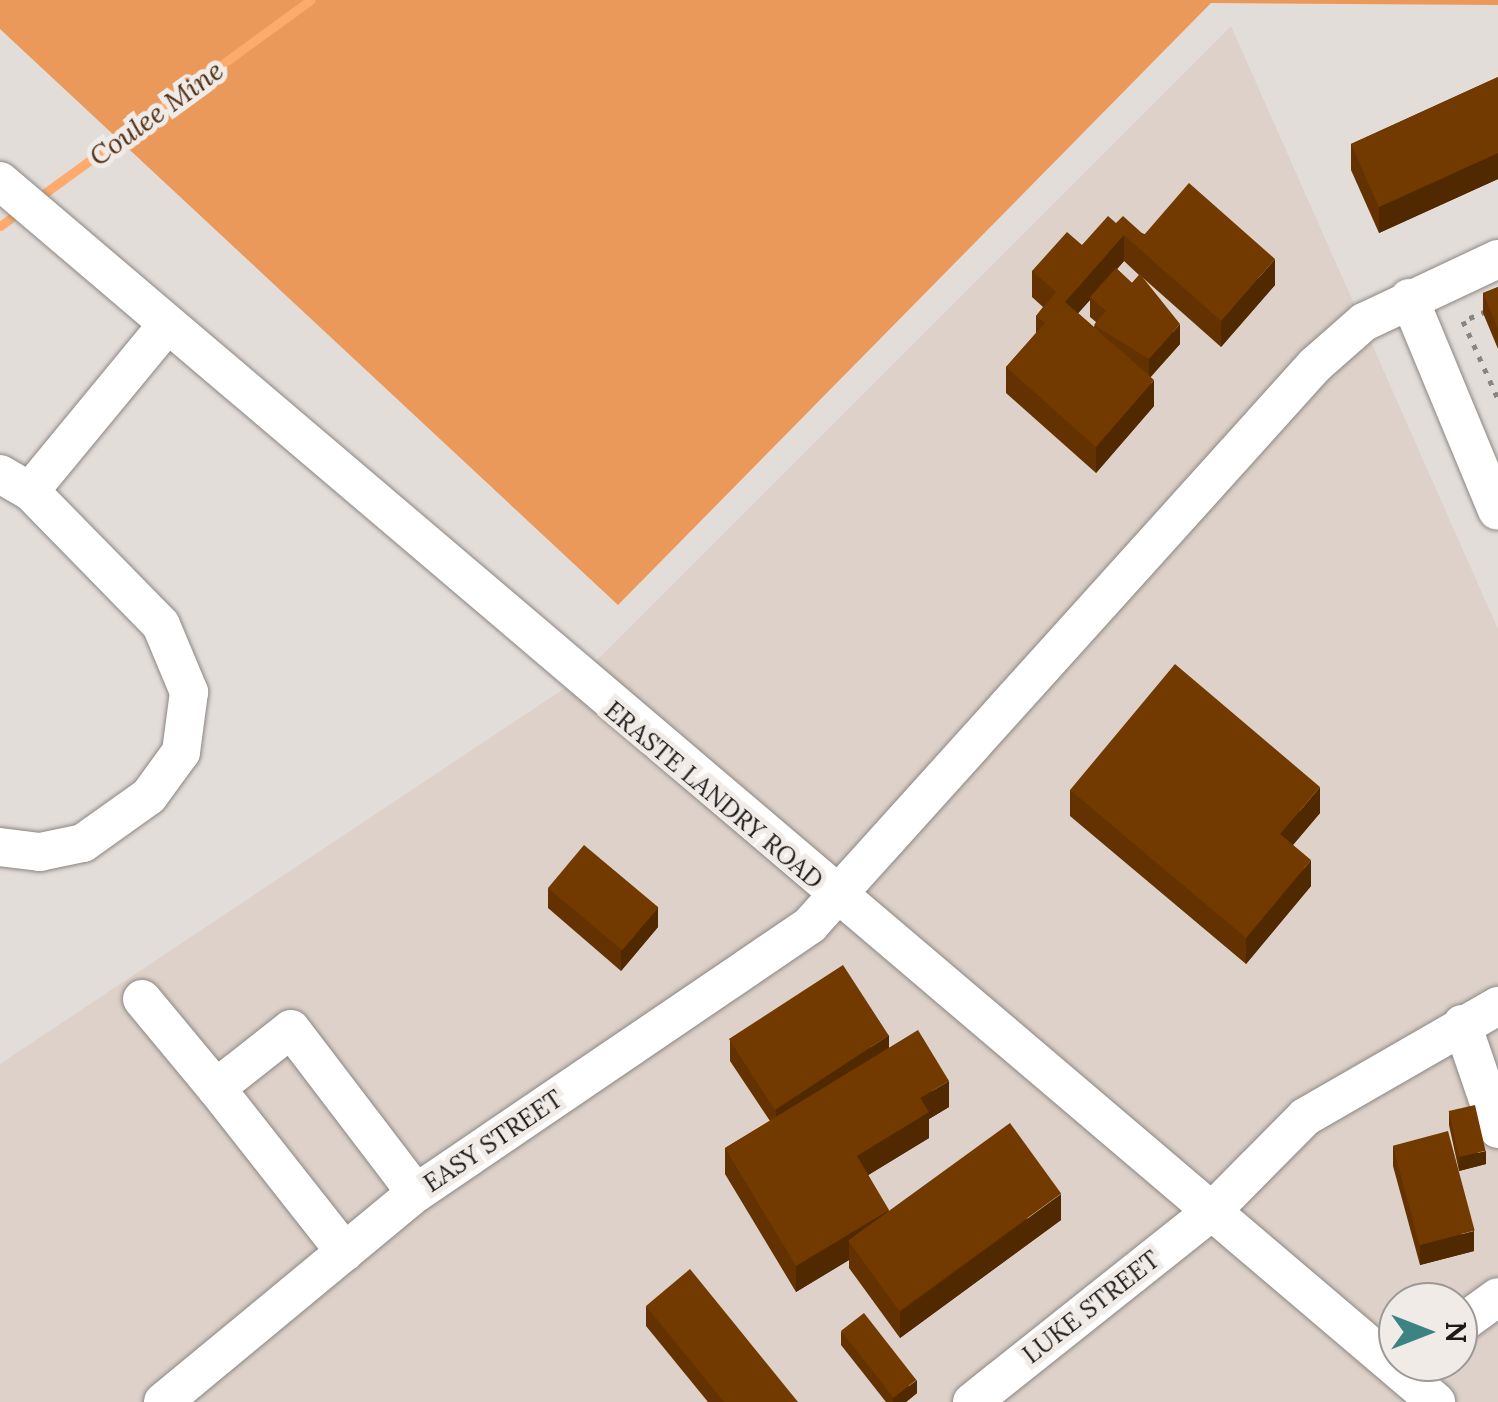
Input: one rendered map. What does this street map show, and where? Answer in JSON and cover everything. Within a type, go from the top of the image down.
[{"type":"street","name":"ERASTE LANDRY ROAD","points":[[0,180],[836,898],[1210,1213],[1378,1347]]},
{"type":"street","name":"EASY STREET","points":[[163,1402],[416,1193],[836,898],[1314,365],[1409,298],[1498,259]]},
{"type":"street","points":[[1409,298],[1497,510]]},
{"type":"street","points":[[0,847],[62,850],[96,836],[161,785],[189,712],[182,662],[161,625],[15,482],[166,326]]},
{"type":"street","points":[[142,999],[344,1252]]},
{"type":"street","name":"LUKE STREET","points":[[972,1402],[1210,1213],[1305,1118],[1498,1006]]},
{"type":"street","points":[[1462,1024],[1498,1129]]},
{"type":"street","points":[[216,1088],[291,1030],[416,1193]]},
{"type":"street","name":"ERASTE LANDRY ROAD","points":[[1417,1382],[1436,1402]]},
{"type":"path","points":[[1498,306],[1463,322],[1498,399]]},
{"type":"shaded area","points":[[0,0],[1498,0],[1498,5],[1211,3],[618,605],[0,29]]},
{"type":"shaded area","points":[[1231,26],[1498,629],[1498,1402],[0,1402],[0,1064],[577,680]]},
{"type":"building","points":[[1498,77],[1498,153],[1379,207],[1351,144]]},
{"type":"building","points":[[1189,183],[1275,259],[1221,321],[1124,235],[1065,302],[1154,380],[1096,447],[1006,367],[1045,323],[1036,316],[1056,292],[1032,271],[1067,232],[1082,245],[1108,216],[1116,223],[1123,216],[1144,235]]},
{"type":"building","points":[[1116,268],[1132,283],[1140,274],[1180,324],[1149,359],[1094,325],[1106,311],[1090,297]]},
{"type":"building","points":[[1498,287],[1498,329],[1483,293]]},
{"type":"building","points":[[1175,664],[1320,787],[1280,834],[1311,860],[1246,938],[1070,790]]},
{"type":"building","points":[[584,845],[658,907],[622,950],[548,888]]},
{"type":"building","points":[[843,965],[889,1035],[775,1110],[729,1039]]},
{"type":"building","points":[[918,1030],[949,1081],[920,1098],[929,1112],[857,1156],[889,1210],[796,1266],[725,1148]]},
{"type":"building","points":[[1475,1105],[1486,1151],[1459,1157],[1449,1111]]},
{"type":"building","points":[[1010,1123],[1061,1193],[899,1311],[848,1241]]},
{"type":"building","points":[[1448,1131],[1475,1230],[1420,1245],[1393,1146]]},
{"type":"building","points":[[690,1269],[798,1402],[724,1402],[646,1306]]},
{"type":"building","points":[[864,1313],[916,1380],[893,1398],[841,1331]]},
{"type":"waterway","name":"Coulee Mine","points":[[38,198],[311,0]]},
{"type":"waterway","name":"Coulee Mine","points":[[0,226],[22,210]]}]
